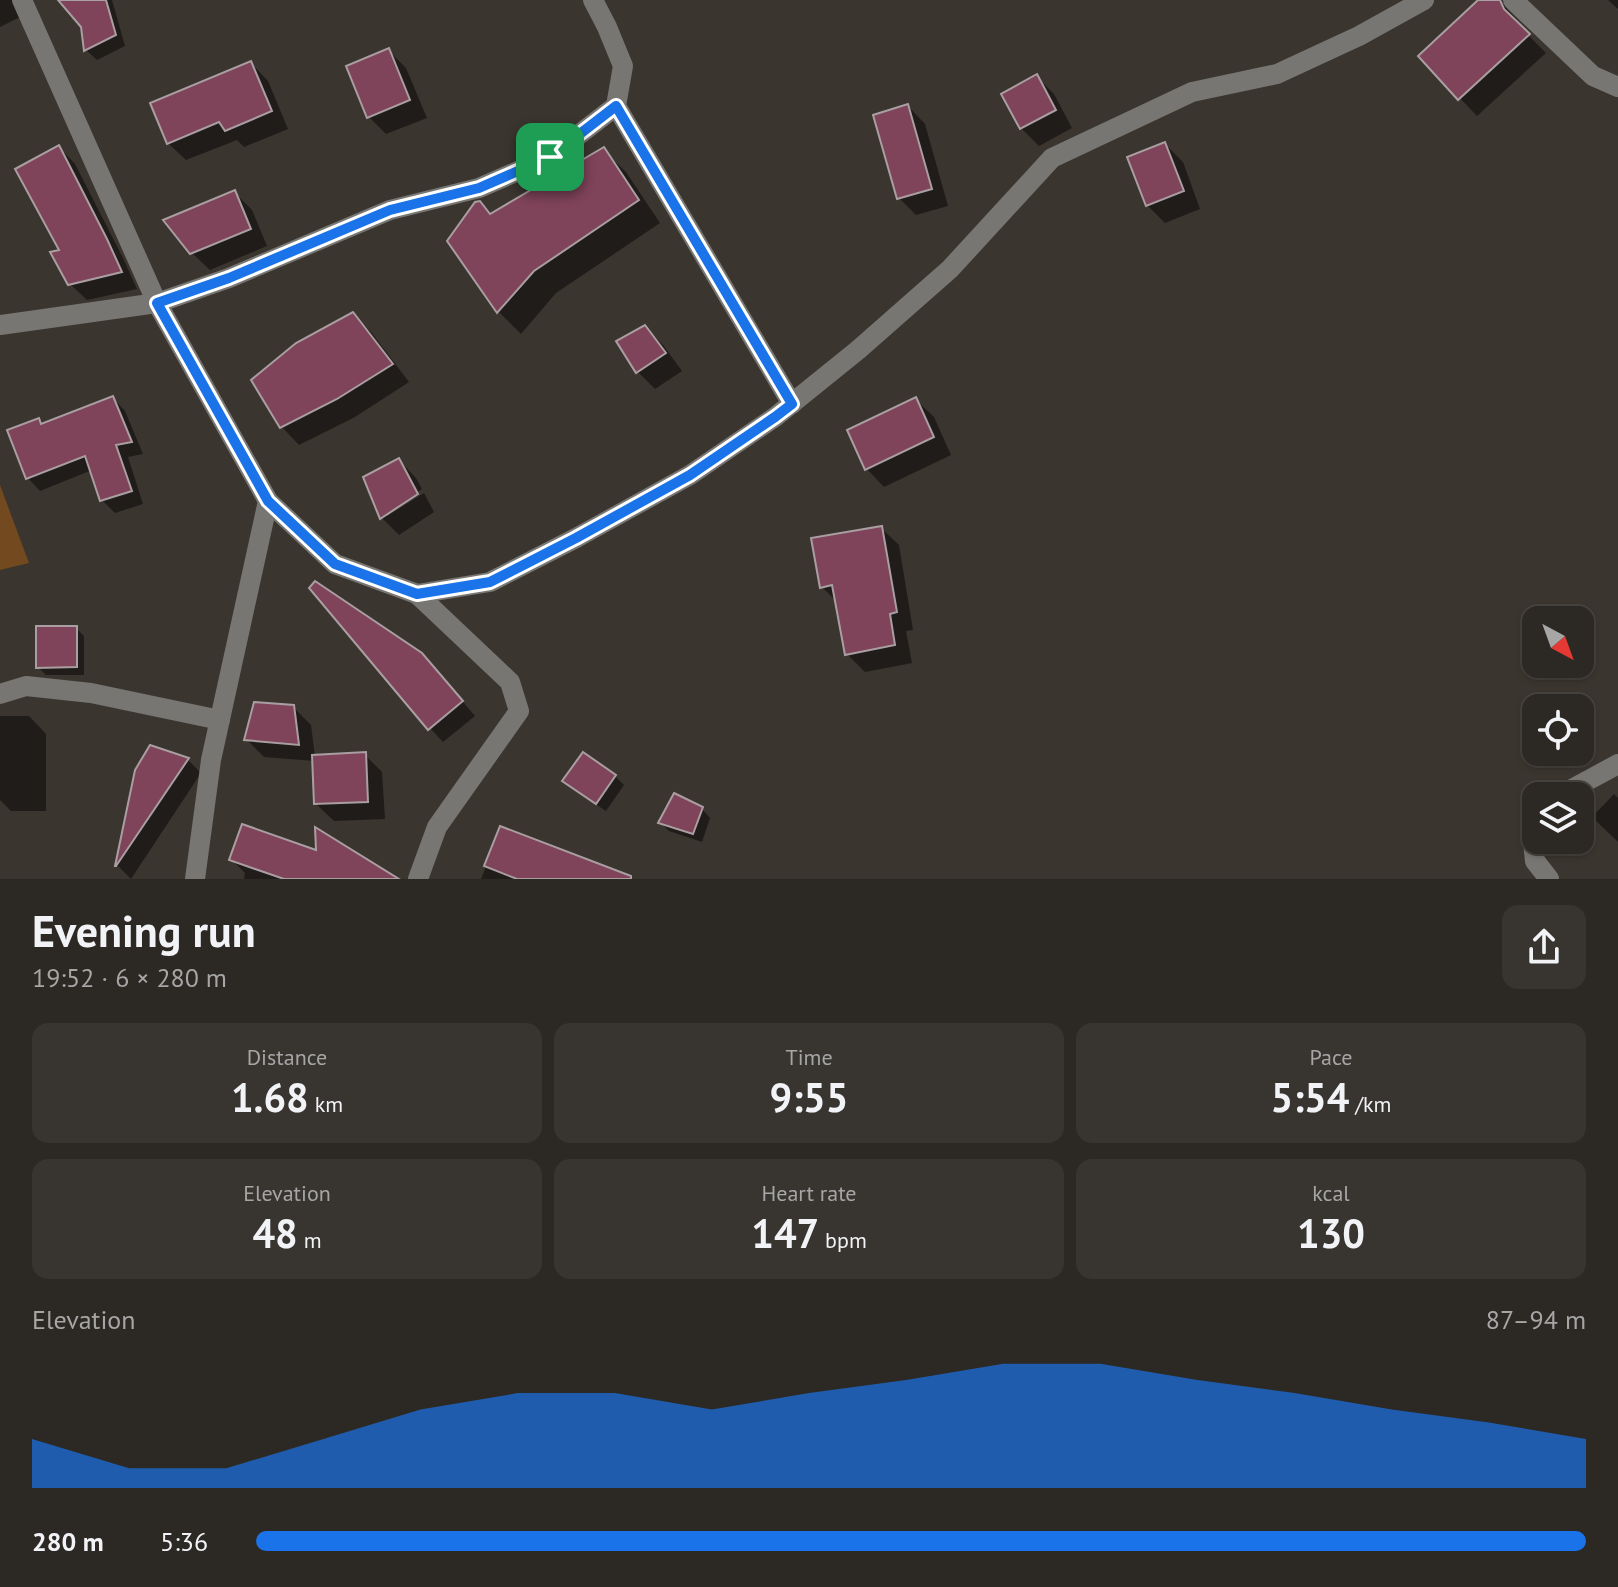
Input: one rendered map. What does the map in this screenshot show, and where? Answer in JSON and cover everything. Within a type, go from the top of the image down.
[{"type":"street","points":[[22,0],[157,303],[268,501],[335,564],[417,594],[510,682],[519,711],[437,827],[418,879]]},
{"type":"street","points":[[593,0],[623,66],[616,106],[792,404]]},
{"type":"street","points":[[417,594],[490,582],[690,475],[775,417],[858,350],[950,269],[1052,158],[1192,92],[1277,74],[1359,36],[1424,0]]},
{"type":"street","points":[[1513,0],[1593,76],[1618,87]]},
{"type":"street","points":[[0,325],[157,303],[229,278],[390,210],[479,188],[550,157],[616,106]]},
{"type":"street","points":[[195,879],[211,760],[268,501]]},
{"type":"street","points":[[0,694],[26,686],[91,693],[220,720]]},
{"type":"street","points":[[1585,782],[1618,764]]},
{"type":"street","points":[[1534,854],[1535,861],[1549,879]]},
{"type":"shaded area","points":[[0,485],[29,563],[0,570]]},
{"type":"building","points":[[58,0],[106,0],[116,35],[84,51],[81,27]]},
{"type":"building","points":[[1478,0],[1500,0],[1504,9],[1530,34],[1458,100],[1418,56]]},
{"type":"building","points":[[389,48],[410,100],[367,118],[346,66]]},
{"type":"building","points":[[251,61],[272,111],[225,131],[219,122],[167,144],[150,103]]},
{"type":"building","points":[[1037,74],[1056,110],[1020,129],[1001,94]]},
{"type":"building","points":[[908,104],[932,189],[897,199],[873,115]]},
{"type":"building","points":[[1165,142],[1184,191],[1146,206],[1127,157]]},
{"type":"building","points":[[59,145],[122,272],[68,285],[50,252],[59,250],[15,169]]},
{"type":"building","points":[[604,147],[639,200],[534,271],[497,313],[447,241],[475,202],[480,201],[490,214]]},
{"type":"building","points":[[235,190],[251,229],[190,254],[163,220]]},
{"type":"building","points":[[353,312],[393,364],[337,399],[280,428],[251,380],[296,343]]},
{"type":"building","points":[[645,325],[666,353],[636,373],[616,341]]},
{"type":"building","points":[[113,396],[132,442],[116,445],[132,491],[100,501],[85,456],[26,479],[7,430],[39,418],[41,424]]},
{"type":"building","points":[[916,397],[934,437],[865,470],[847,430]]},
{"type":"building","points":[[399,458],[418,494],[380,519],[363,477]]},
{"type":"building","points":[[882,526],[897,612],[890,614],[895,645],[845,655],[832,585],[820,588],[811,538]]},
{"type":"building","points":[[315,581],[422,653],[463,701],[428,730],[309,588]]},
{"type":"building","points":[[36,626],[77,626],[77,667],[36,668]]},
{"type":"building","points":[[254,702],[294,705],[299,745],[244,740]]},
{"type":"building","points":[[150,745],[189,758],[115,866],[135,770]]},
{"type":"building","points":[[366,752],[368,802],[314,804],[312,755]]},
{"type":"building","points":[[583,752],[616,775],[596,804],[562,781]]},
{"type":"building","points":[[674,793],[703,807],[693,834],[658,823]]},
{"type":"building","points":[[242,824],[316,850],[315,827],[399,879],[284,879],[229,860]]},
{"type":"building","points":[[500,826],[631,876],[631,879],[517,879],[484,866]]},
{"type":"route","points":[[616,106],[792,404],[690,475],[490,582],[417,594],[335,564],[268,501],[157,303],[229,278],[390,210],[479,188],[550,157],[616,106]]}]
